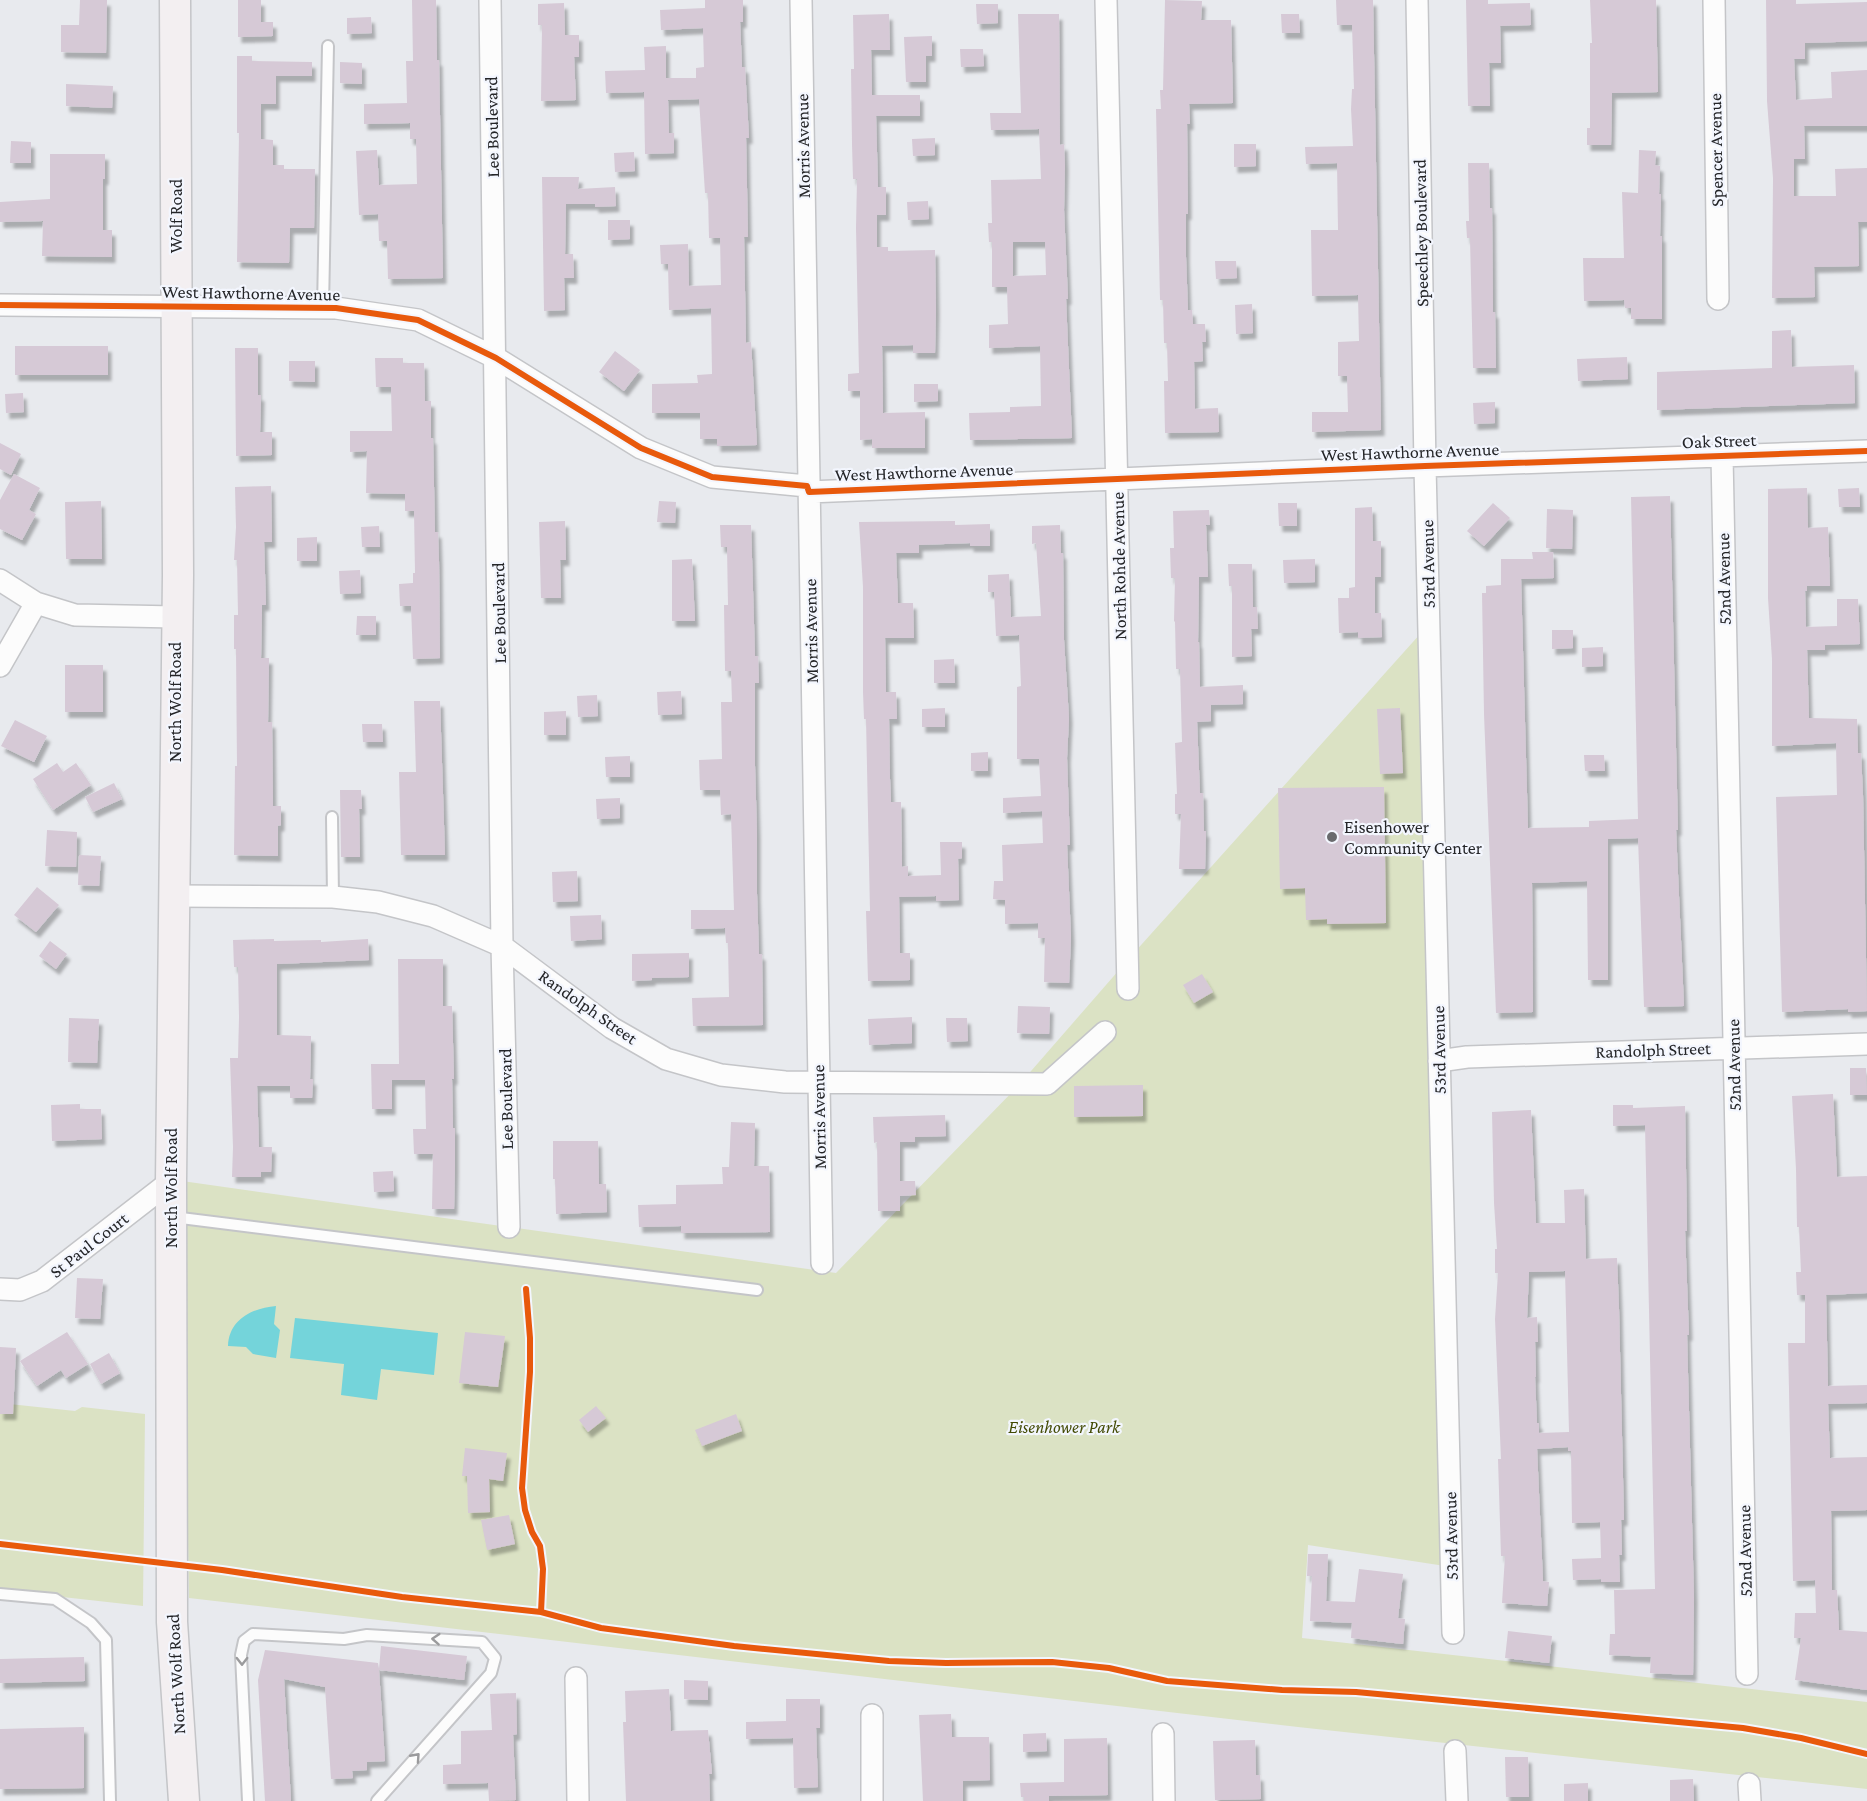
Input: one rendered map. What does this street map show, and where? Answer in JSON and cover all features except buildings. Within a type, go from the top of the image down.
[{"type":"main road","name":"Wolf Road","points":[[175,0],[178,575]]},
{"type":"main road","name":"North Wolf Road","points":[[178,575],[171,1182],[172,1622],[184,1801]]},
{"type":"street","name":"Lee Boulevard","points":[[490,0],[502,946],[509,1227]]},
{"type":"street","name":"Morris Avenue","points":[[801,0],[822,1263]]},
{"type":"street","name":"North Rohde Avenue","points":[[1106,0],[1128,989]]},
{"type":"street","name":"Speechley Boulevard","points":[[1417,0],[1425,466]]},
{"type":"street","name":"Spencer Avenue","points":[[1714,0],[1718,299]]},
{"type":"street","name":"West Hawthorne Avenue","points":[[0,305],[323,308],[418,320],[496,358],[640,448],[712,477],[807,486],[809,492],[1572,462]]},
{"type":"street","name":"Oak Street","points":[[1572,462],[1867,451]]},
{"type":"street","name":"52nd Avenue","points":[[1722,456],[1747,1674]]},
{"type":"street","name":"53rd Avenue","points":[[1425,466],[1453,1633]]},
{"type":"street","points":[[0,580],[36,603],[75,615],[176,617]]},
{"type":"street","points":[[0,666],[36,603]]},
{"type":"street","name":"Randolph Street","points":[[174,896],[333,897],[378,902],[433,916],[502,946],[612,1028],[666,1059],[721,1076],[785,1082],[1047,1084],[1105,1032]]},
{"type":"street","name":"Randolph Street","points":[[1439,1061],[1467,1057],[1867,1044]]},
{"type":"street","name":"St Paul Court","points":[[0,1289],[20,1290],[42,1281],[171,1182]]},
{"type":"street","points":[[576,1678],[578,1801]]},
{"type":"street","points":[[872,1715],[872,1801]]},
{"type":"street","points":[[1163,1734],[1164,1801]]},
{"type":"street","points":[[1455,1751],[1457,1801]]},
{"type":"lane","points":[[323,308],[327,46]]},
{"type":"lane","points":[[1867,451],[1867,465]]},
{"type":"lane","points":[[332,817],[333,897]]},
{"type":"lane","points":[[171,1217],[756,1290]]},
{"type":"lane","points":[[0,1594],[55,1599],[91,1623],[106,1640],[110,1801]]},
{"type":"lane","points":[[248,1801],[241,1655],[244,1641],[253,1634],[344,1639],[367,1635],[482,1642],[495,1658],[491,1673],[377,1801]]},
{"type":"green space","name":"Eisenhower Park","points":[[1421,633],[1445,1566],[1308,1545],[1302,1638],[1867,1702],[1867,1789],[1298,1727],[189,1598],[182,1181],[836,1273],[1018,1086],[1133,954]]},
{"type":"green space","points":[[0,1403],[75,1411],[82,1407],[145,1414],[143,1606],[0,1590]]},
{"type":"water","points":[[276,1306],[274,1324],[280,1330],[276,1358],[253,1354],[246,1347],[228,1346],[233,1329],[244,1317],[259,1309]]},
{"type":"water","points":[[295,1318],[438,1333],[434,1375],[381,1369],[377,1400],[341,1395],[344,1364],[290,1358]]},
{"type":"cycle path","points":[[0,305],[336,308],[418,320],[496,358],[641,448],[712,477],[807,486],[809,492],[1425,466],[1867,451]]},
{"type":"cycle path","points":[[526,1289],[530,1372],[522,1488],[525,1510],[532,1532],[540,1546],[543,1569],[541,1612]]},
{"type":"cycle path","points":[[0,1544],[222,1570],[402,1597],[541,1612],[601,1628],[734,1646],[889,1661],[1052,1662],[1109,1668],[1167,1681],[1282,1690],[1356,1692],[1743,1728],[1801,1738],[1867,1754]]},
{"type":"place","name":"Eisenhower Community Center","points":[[1332,837]]}]
